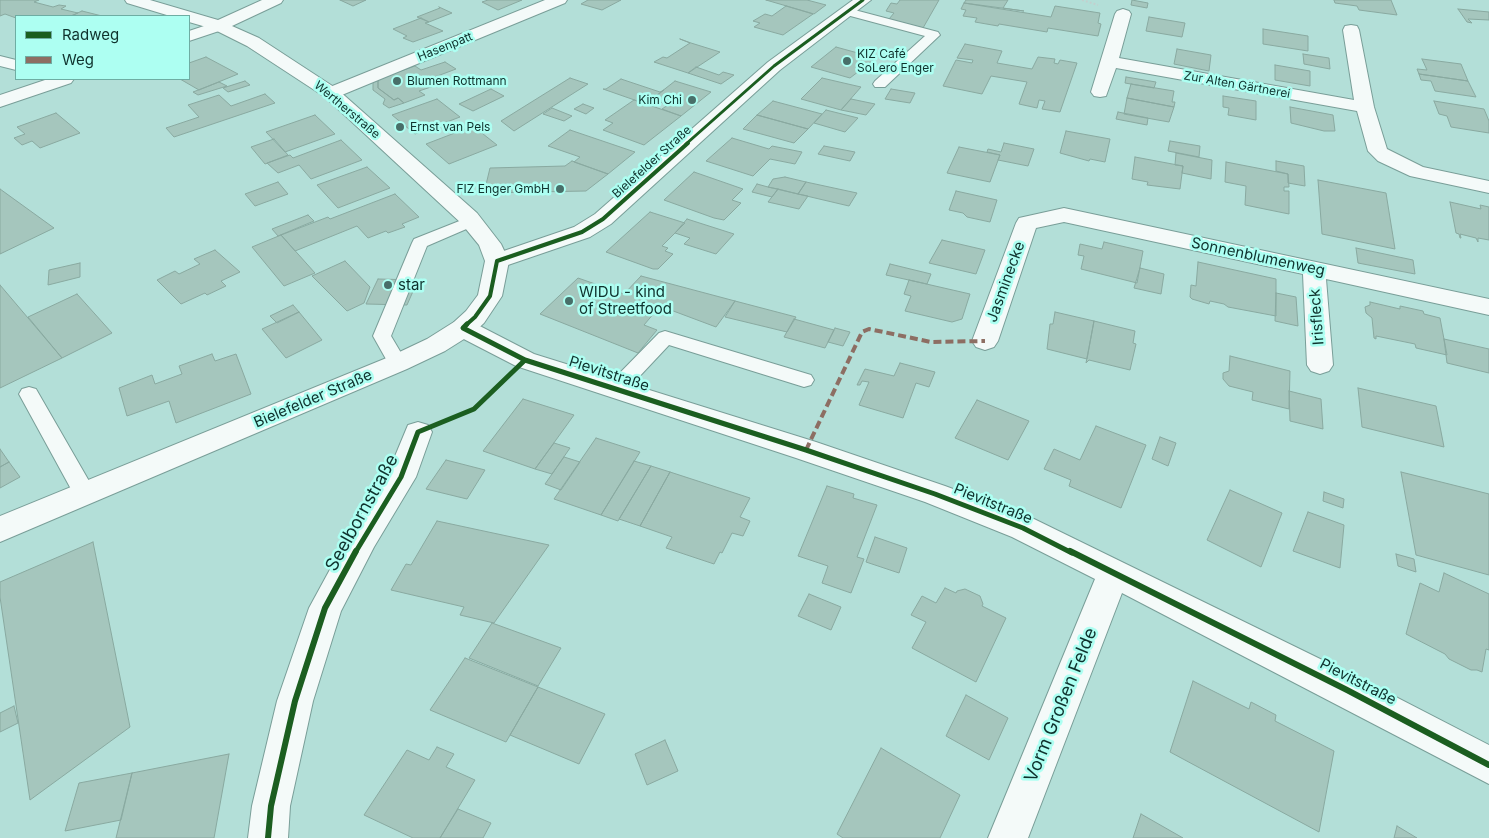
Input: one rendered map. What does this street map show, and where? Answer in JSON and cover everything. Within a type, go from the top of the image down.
[{"type":"street","name":"Wertherstraße","points":[[133,0],[182,15]]},
{"type":"street","points":[[190,36],[218,26],[275,0]]},
{"type":"street","name":"Hasenpatt","points":[[331,93],[559,0]]},
{"type":"street","name":"Bielefelder Straße","points":[[0,529],[398,363],[436,345],[463,328],[475,317],[490,296],[497,261],[582,232],[603,219],[774,66],[863,0]]},
{"type":"street","points":[[1100,92],[1123,14]]},
{"type":"street","name":"Wertherstraße","points":[[190,17],[218,26],[253,42],[331,93],[472,222],[490,244],[497,261]]},
{"type":"street","points":[[1351,30],[1365,107],[1378,151],[1385,157],[1417,172],[1489,187]]},
{"type":"street","points":[[0,61],[15,65]]},
{"type":"street","name":"Zur Alten Gärtnerei","points":[[1110,62],[1365,107]]},
{"type":"street","points":[[0,101],[62,80]]},
{"type":"street","name":"Sonnenblumenweg","points":[[1027,223],[1064,215],[1489,307]]},
{"type":"street","name":"Jasminecke","points":[[985,341],[1027,223]]},
{"type":"street","name":"Irisfleck","points":[[1314,268],[1320,365]]},
{"type":"street","name":"Pievitstraße","points":[[463,328],[525,360],[806,450],[935,494],[1023,528],[1347,690],[1489,765]]},
{"type":"street","name":"Seelbornstraße","points":[[268,838],[271,806],[295,701],[325,608],[363,538],[401,477],[418,432]]},
{"type":"street","name":"Vorm Großen Felde","points":[[1008,838],[1114,572]]},
{"type":"lane","points":[[848,12],[934,35],[880,84]]},
{"type":"lane","points":[[398,363],[382,336],[420,243],[472,222]]},
{"type":"lane","points":[[615,390],[666,337],[804,380]]},
{"type":"lane","points":[[29,394],[85,494]]},
{"type":"path","points":[[418,432],[474,409],[525,360]]},
{"type":"building","points":[[0,0],[39,0],[34,2],[53,7],[59,5],[66,6],[61,9],[78,13],[73,15],[15,15],[15,18],[5,14],[0,16]]},
{"type":"building","points":[[340,0],[366,0],[353,6]]},
{"type":"building","points":[[488,0],[522,0],[498,10],[482,2]]},
{"type":"building","points":[[588,0],[621,0],[602,10],[581,4]]},
{"type":"building","points":[[766,0],[807,0],[826,5],[814,14]]},
{"type":"building","points":[[900,0],[939,0],[923,28],[889,19],[894,13],[886,11],[891,3],[897,4]]},
{"type":"building","points":[[966,0],[1008,0],[1003,8],[1024,11],[964,3]]},
{"type":"building","points":[[1132,0],[1148,3],[1147,8],[1131,5]]},
{"type":"building","points":[[1334,0],[1391,0],[1397,15],[1359,10],[1357,6],[1335,3]]},
{"type":"building","points":[[964,3],[1051,17],[1055,6],[1100,13],[1098,23],[1101,24],[1098,36],[1048,28],[1047,32],[999,24],[998,26],[975,22],[977,18],[963,16],[966,10],[961,9]]},
{"type":"building","points":[[786,6],[813,14],[783,35],[754,27],[760,23],[753,21],[765,14],[772,16]]},
{"type":"building","points":[[440,8],[452,13],[429,22],[417,17]]},
{"type":"building","points":[[1458,9],[1489,12],[1489,20],[1468,19],[1472,23],[1467,22]]},
{"type":"building","points":[[82,11],[98,15],[73,15]]},
{"type":"building","points":[[1149,17],[1185,23],[1182,37],[1146,31]]},
{"type":"building","points":[[421,18],[429,22],[425,23],[443,31],[413,42],[403,38],[407,36],[393,29]]},
{"type":"building","points":[[1263,29],[1308,36],[1308,51],[1263,44]]},
{"type":"building","points":[[680,39],[720,52],[688,73],[654,62],[663,57],[667,58],[690,43]]},
{"type":"building","points":[[965,44],[1002,51],[997,63],[1032,69],[1038,57],[1055,59],[1054,63],[1058,64],[1060,60],[1077,63],[1060,112],[1042,109],[1045,101],[1039,100],[1037,108],[1019,104],[1027,82],[991,76],[982,94],[943,86],[956,60],[972,63],[973,60],[957,58]]},
{"type":"building","points":[[836,47],[876,58],[850,78],[811,67]]},
{"type":"building","points":[[1177,49],[1211,55],[1209,71],[1174,64]]},
{"type":"building","points":[[1303,54],[1329,58],[1330,69],[1304,64]]},
{"type":"building","points":[[206,57],[238,74],[199,90],[182,80],[190,80],[190,63]]},
{"type":"building","points":[[1422,59],[1461,64],[1468,81],[1419,74],[1417,69],[1427,70]]},
{"type":"building","points":[[445,62],[456,69],[432,78],[440,84],[419,91],[425,95],[404,103],[398,98],[394,100],[378,88],[378,79],[415,66],[421,70]]},
{"type":"building","points":[[1275,65],[1310,71],[1310,86],[1275,80]]},
{"type":"building","points":[[696,67],[719,75],[723,72],[734,75],[721,84],[688,73]]},
{"type":"building","points":[[1419,74],[1468,81],[1476,97],[1435,91],[1431,81],[1421,80]]},
{"type":"building","points":[[1126,77],[1156,82],[1154,88],[1125,83]]},
{"type":"building","points":[[570,78],[588,84],[514,131],[501,121]]},
{"type":"building","points":[[822,78],[861,87],[841,110],[801,99]]},
{"type":"building","points":[[378,79],[378,88],[394,100],[398,98],[404,103],[389,108],[383,104],[385,99],[373,90],[373,81]]},
{"type":"building","points":[[621,79],[660,92],[664,90],[646,104],[603,89]]},
{"type":"building","points":[[245,81],[250,85],[228,92],[223,88]]},
{"type":"building","points":[[675,81],[711,92],[681,116],[662,109],[668,105],[652,99]]},
{"type":"building","points":[[219,82],[227,86],[198,95],[193,92]]},
{"type":"building","points":[[1131,84],[1174,91],[1172,102],[1175,102],[1174,107],[1127,98]]},
{"type":"building","points":[[491,89],[504,96],[473,111],[459,104]]},
{"type":"building","points":[[891,89],[915,93],[910,103],[885,99]]},
{"type":"building","points":[[265,94],[275,103],[174,137],[166,128],[199,117],[188,105],[219,95],[231,106]]},
{"type":"building","points":[[1223,96],[1256,101],[1256,120],[1228,115],[1229,108],[1223,107]]},
{"type":"building","points":[[1127,98],[1174,107],[1169,122],[1124,114]]},
{"type":"building","points":[[437,99],[460,117],[415,134],[392,115]]},
{"type":"building","points":[[851,99],[875,104],[866,115],[841,110]]},
{"type":"building","points":[[634,100],[681,116],[644,145],[603,130],[613,123],[605,120]]},
{"type":"building","points":[[773,101],[822,114],[808,129],[757,115]]},
{"type":"building","points":[[1434,101],[1484,109],[1489,121],[1489,133],[1451,127],[1447,116],[1439,114]]},
{"type":"building","points":[[583,104],[594,108],[586,114],[574,109]]},
{"type":"building","points":[[1290,107],[1333,115],[1335,131],[1324,131],[1291,123]]},
{"type":"building","points":[[552,108],[572,116],[564,121],[543,114]]},
{"type":"building","points":[[826,110],[858,118],[845,132],[814,123]]},
{"type":"building","points":[[1118,112],[1148,118],[1147,125],[1116,119]]},
{"type":"building","points":[[56,113],[80,133],[40,148],[32,141],[22,145],[14,138],[25,134],[17,127]]},
{"type":"building","points":[[315,115],[335,134],[285,152],[266,132]]},
{"type":"building","points":[[757,115],[808,129],[794,143],[743,129]]},
{"type":"building","points":[[473,126],[497,145],[449,164],[426,144]]},
{"type":"building","points":[[570,130],[635,152],[608,174],[574,162],[580,157],[548,146]]},
{"type":"building","points":[[1066,131],[1110,139],[1105,162],[1090,159],[1089,161],[1060,153]]},
{"type":"building","points":[[732,138],[769,149],[772,146],[802,152],[795,164],[770,159],[753,176],[706,161]]},
{"type":"building","points":[[274,139],[288,155],[265,164],[251,147]]},
{"type":"building","points":[[341,140],[362,160],[311,179],[299,165],[278,173],[267,163],[290,155],[293,158]]},
{"type":"building","points":[[1170,141],[1200,146],[1199,157],[1168,151]]},
{"type":"building","points":[[1004,143],[1034,149],[1028,166],[998,160],[1000,155],[987,152],[988,149],[1001,152]]},
{"type":"building","points":[[824,146],[855,152],[850,161],[818,154]]},
{"type":"building","points":[[959,147],[1000,155],[990,182],[947,173]]},
{"type":"building","points":[[1176,153],[1212,160],[1211,179],[1182,173],[1183,166],[1175,165]]},
{"type":"building","points":[[1135,157],[1183,166],[1180,189],[1147,185],[1148,182],[1132,179]]},
{"type":"building","points":[[572,161],[608,174],[586,191],[484,193],[490,168],[565,166]]},
{"type":"building","points":[[1276,161],[1304,166],[1305,186],[1288,183],[1288,174],[1276,171]]},
{"type":"building","points":[[1226,162],[1288,174],[1289,187],[1284,187],[1284,191],[1289,191],[1289,214],[1245,205],[1246,186],[1225,182]]},
{"type":"building","points":[[367,167],[390,188],[338,208],[317,185]]},
{"type":"building","points":[[694,172],[743,189],[732,200],[741,203],[724,220],[664,200]]},
{"type":"building","points":[[785,177],[806,182],[798,194],[768,187],[773,179]]},
{"type":"building","points":[[1318,180],[1386,193],[1395,249],[1322,234]]},
{"type":"building","points":[[278,182],[288,194],[255,206],[245,194]]},
{"type":"building","points":[[806,182],[857,193],[849,206],[798,194]]},
{"type":"building","points":[[757,184],[778,189],[772,197],[752,192]]},
{"type":"building","points":[[0,189],[54,228],[0,254]]},
{"type":"building","points":[[778,189],[808,196],[799,209],[768,202]]},
{"type":"building","points":[[956,191],[997,200],[990,222],[967,217],[963,213],[949,210]]},
{"type":"building","points":[[395,194],[419,217],[402,224],[405,227],[388,233],[386,231],[368,238],[357,226],[295,251],[281,235],[328,217],[330,219]]},
{"type":"building","points":[[1450,202],[1481,209],[1480,205],[1489,207],[1489,240],[1478,238],[1478,242],[1476,238],[1460,234],[1460,238],[1459,234],[1456,233]]},
{"type":"building","points":[[650,212],[685,223],[662,246],[668,248],[665,251],[673,254],[658,269],[653,269],[606,252]]},
{"type":"building","points":[[308,215],[314,221],[278,236],[272,229]]},
{"type":"building","points":[[687,219],[734,234],[716,254],[684,244],[690,238],[675,233]]},
{"type":"building","points":[[281,235],[315,273],[284,286],[252,247]]},
{"type":"building","points":[[942,240],[985,250],[976,274],[929,263]]},
{"type":"building","points":[[1104,242],[1143,251],[1137,283],[1081,269],[1084,256],[1078,255],[1080,244],[1102,249]]},
{"type":"building","points":[[1356,248],[1413,260],[1415,274],[1358,263]]},
{"type":"building","points":[[215,250],[240,272],[221,281],[226,286],[181,304],[157,280],[175,271],[179,274],[200,264],[194,259]]},
{"type":"building","points":[[345,261],[370,287],[364,303],[347,311],[312,276]]},
{"type":"building","points":[[1198,262],[1276,279],[1276,316],[1228,307],[1224,304],[1210,301],[1209,304],[1192,299],[1190,297],[1191,285],[1196,286]]},
{"type":"building","points":[[80,263],[80,277],[48,285],[49,270]]},
{"type":"building","points":[[890,264],[931,274],[927,284],[886,275]]},
{"type":"building","points":[[1140,268],[1164,274],[1161,294],[1134,288]]},
{"type":"building","points":[[641,276],[735,301],[716,327],[660,306],[644,325],[657,330],[638,353],[540,314],[578,278],[624,294]]},
{"type":"building","points":[[378,279],[418,280],[407,305],[366,304]]},
{"type":"building","points":[[909,280],[970,294],[962,319],[952,322],[905,311],[911,296],[904,294]]},
{"type":"building","points":[[0,285],[62,358],[0,388]]},
{"type":"building","points":[[1276,293],[1296,297],[1298,326],[1275,321]]},
{"type":"building","points":[[77,294],[112,333],[62,358],[28,317]]},
{"type":"building","points":[[735,301],[796,317],[787,332],[725,317]]},
{"type":"building","points":[[1370,302],[1400,309],[1400,306],[1423,311],[1424,314],[1440,318],[1447,355],[1416,348],[1415,344],[1376,336],[1376,339],[1374,338],[1372,318],[1366,313],[1365,307],[1370,305]]},
{"type":"building","points":[[293,305],[299,312],[277,323],[270,316]]},
{"type":"building","points":[[299,312],[322,340],[286,358],[262,329]]},
{"type":"building","points":[[1055,312],[1094,321],[1087,359],[1047,349],[1050,324],[1053,324]]},
{"type":"building","points":[[794,319],[834,330],[825,348],[784,337]]},
{"type":"building","points":[[1094,321],[1135,331],[1133,343],[1136,344],[1130,370],[1089,360],[1086,363]]},
{"type":"building","points":[[835,328],[850,332],[843,346],[828,342]]},
{"type":"building","points":[[1444,339],[1489,349],[1489,373],[1447,363]]},
{"type":"building","points":[[212,354],[215,361],[236,354],[251,394],[176,423],[169,401],[127,416],[119,388],[152,375],[155,384],[182,374],[179,366]]},
{"type":"building","points":[[1230,356],[1290,371],[1289,409],[1252,400],[1253,392],[1229,386],[1223,379],[1223,373],[1229,371]]},
{"type":"building","points":[[900,363],[935,372],[929,387],[916,383],[903,418],[859,405],[869,382],[862,381],[860,385],[857,385],[865,369],[894,376]]},
{"type":"building","points":[[1358,388],[1436,406],[1444,447],[1362,427]]},
{"type":"building","points":[[1289,391],[1321,399],[1323,429],[1290,421]]},
{"type":"building","points":[[523,399],[574,415],[535,469],[483,451]]},
{"type":"building","points":[[977,400],[1029,421],[1008,460],[955,438]]},
{"type":"building","points":[[1096,426],[1146,445],[1121,508],[1069,486],[1071,480],[1044,469],[1054,449],[1080,460]]},
{"type":"building","points":[[1160,437],[1176,443],[1168,466],[1152,459]]},
{"type":"building","points":[[596,438],[640,452],[601,515],[554,499]]},
{"type":"building","points":[[554,443],[570,448],[552,474],[535,469]]},
{"type":"building","points":[[0,449],[9,462],[0,467]]},
{"type":"building","points":[[564,457],[580,462],[561,490],[545,484]]},
{"type":"building","points":[[446,460],[485,470],[467,499],[426,489]]},
{"type":"building","points":[[634,461],[651,466],[618,521],[601,515]]},
{"type":"building","points":[[9,462],[20,477],[0,488],[0,467]]},
{"type":"building","points":[[651,466],[670,472],[640,526],[619,519]]},
{"type":"building","points":[[670,472],[750,498],[740,517],[750,521],[743,536],[732,533],[714,564],[666,548],[672,537],[640,526]]},
{"type":"building","points":[[1401,472],[1489,494],[1489,575],[1416,555]]},
{"type":"building","points":[[827,486],[854,494],[853,498],[877,505],[857,557],[864,559],[851,593],[822,583],[828,566],[798,556]]},
{"type":"building","points":[[1230,490],[1282,513],[1261,567],[1207,540]]},
{"type":"building","points":[[1324,492],[1344,499],[1343,508],[1323,501]]},
{"type":"building","points":[[1308,512],[1344,525],[1340,568],[1293,551]]},
{"type":"building","points":[[437,521],[549,545],[494,623],[460,615],[464,607],[391,590],[406,564],[411,565]]},
{"type":"building","points":[[875,537],[907,548],[899,573],[866,562]]},
{"type":"building","points":[[93,542],[130,727],[30,800],[0,597],[0,582]]},
{"type":"building","points":[[1396,554],[1414,559],[1416,572],[1398,566]]},
{"type":"building","points":[[1444,573],[1489,594],[1489,650],[1486,649],[1482,672],[1471,670],[1449,659],[1445,654],[1406,634],[1420,583],[1439,592]]},
{"type":"building","points":[[945,588],[956,593],[965,589],[980,596],[982,606],[1006,618],[976,682],[912,648],[926,622],[911,615],[922,596],[936,603]]},
{"type":"building","points":[[809,594],[841,607],[831,630],[798,616]]},
{"type":"building","points":[[492,623],[561,648],[538,686],[469,658]]},
{"type":"building","points":[[465,658],[538,687],[506,742],[430,710]]},
{"type":"building","points":[[1193,681],[1249,709],[1251,702],[1276,715],[1275,721],[1334,751],[1319,832],[1170,752]]},
{"type":"building","points":[[538,687],[605,714],[579,764],[510,735]]},
{"type":"building","points":[[966,695],[1008,718],[989,760],[946,736]]},
{"type":"building","points":[[14,706],[18,723],[0,732],[0,713]]},
{"type":"building","points":[[665,740],[678,771],[647,785],[635,754]]},
{"type":"building","points":[[437,747],[454,754],[446,767],[475,780],[440,838],[413,838],[364,815],[407,750],[429,760]]},
{"type":"building","points":[[881,748],[960,795],[940,838],[843,838],[837,834]]},
{"type":"building","points":[[229,754],[214,838],[116,838],[132,773]]},
{"type":"building","points":[[132,773],[121,820],[65,831],[79,783]]},
{"type":"building","points":[[458,809],[491,823],[483,838],[440,838]]},
{"type":"building","points":[[1141,814],[1183,838],[1133,838]]},
{"type":"building","points":[[1397,826],[1417,838],[1394,838]]},
{"type":"marked path","points":[[806,450],[862,332],[869,329],[931,342],[985,341]]},
{"type":"cycle path","points":[[863,0],[774,66],[603,219],[582,232],[497,261],[490,296],[475,317],[463,328],[525,360],[806,450],[935,494],[1023,528],[1347,690],[1489,765]]},
{"type":"cycle path","points":[[268,838],[271,806],[295,701],[325,608],[363,538],[401,477],[418,432],[474,409],[525,360]]},
{"type":"place","name":"KIZ Café SoLero Enger","points":[[847,61]]},
{"type":"place","name":"Blumen Rottmann","points":[[397,81]]},
{"type":"place","name":"Kim Chi","points":[[692,100]]},
{"type":"place","name":"Ernst van Pels","points":[[400,127]]},
{"type":"place","name":"FIZ Enger GmbH","points":[[560,189]]},
{"type":"place","name":"star","points":[[388,285]]},
{"type":"place","name":"WIDU - kind of Streetfood","points":[[569,301]]}]
